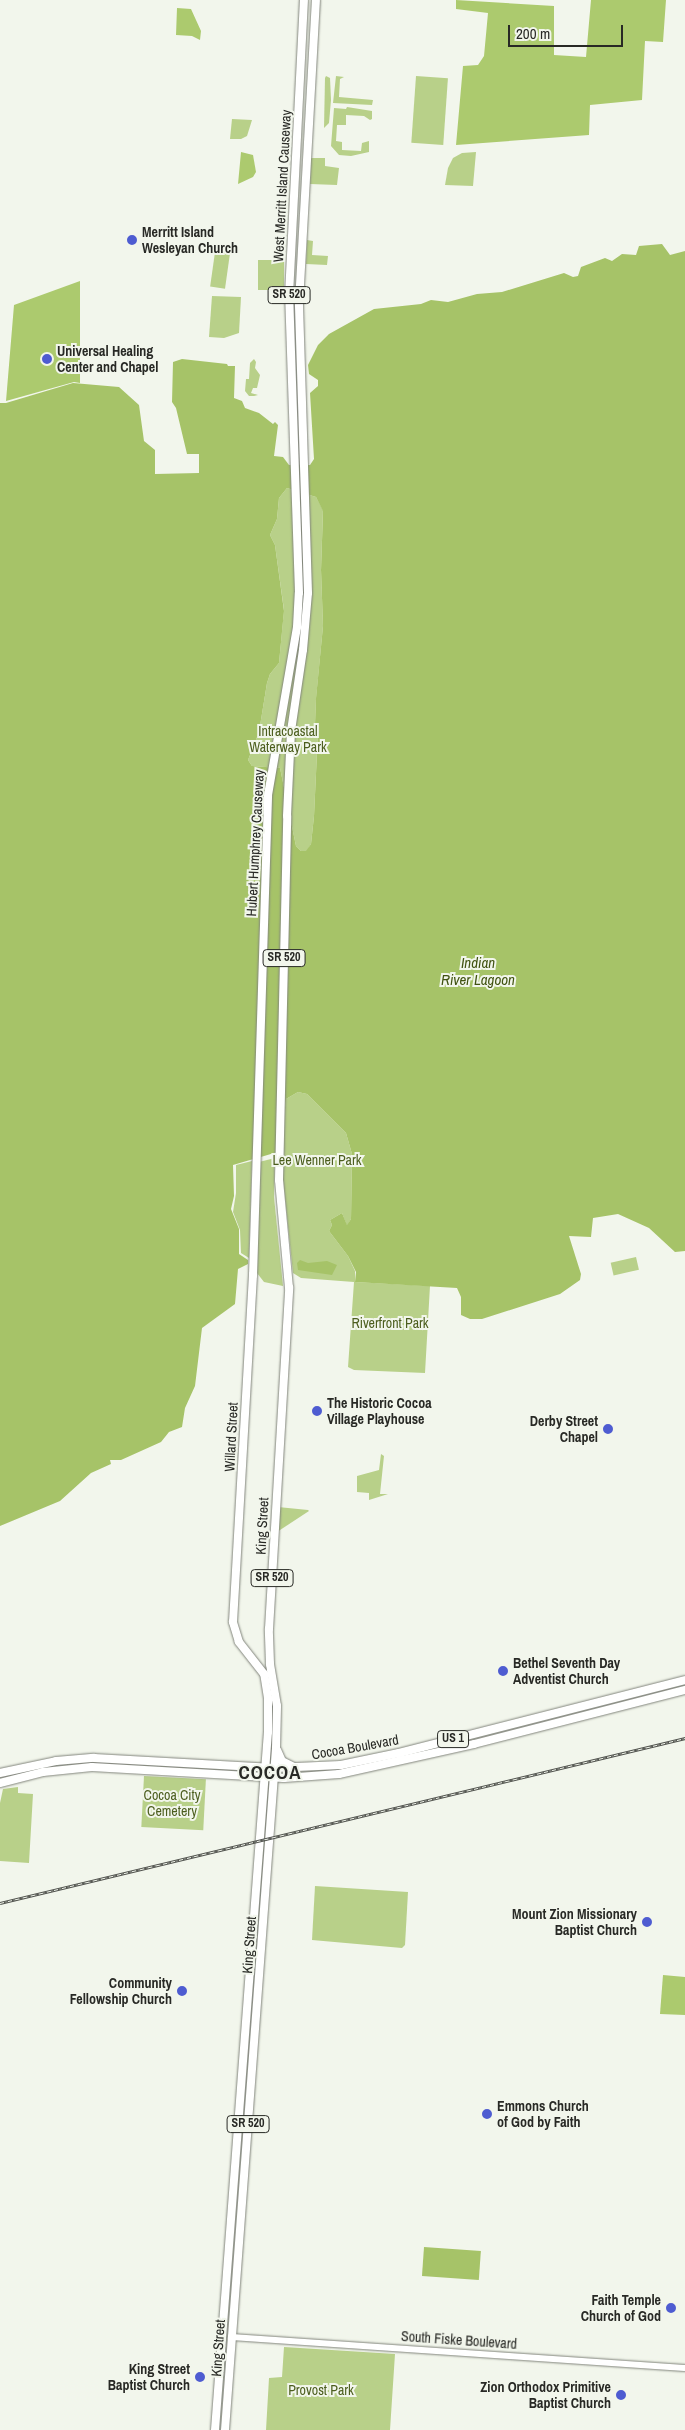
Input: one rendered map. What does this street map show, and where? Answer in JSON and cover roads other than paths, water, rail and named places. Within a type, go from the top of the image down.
[{"type":"main road","name":"West Merritt Island Causeway","points":[[294,462],[289,327],[293,200],[304,0]]},
{"type":"main road","name":"West Merritt Island Causeway","points":[[279,1461],[288,1274],[280,1194],[280,1162],[290,754],[306,628],[308,593],[299,303],[316,0]]},
{"type":"main road","points":[[289,327],[294,334],[301,380]]},
{"type":"main road","name":"Hubert Humphrey Causeway","points":[[256,1167],[267,820],[272,760],[297,627],[299,593],[294,462]]},
{"type":"main road","name":"Willard Street","points":[[256,1167],[253,1275],[233,1627],[239,1642],[259,1665],[264,1674],[268,1698]]},
{"type":"main road","name":"King Street","points":[[216,2430],[265,1777],[276,1748],[277,1706],[270,1664],[269,1629],[279,1461]]},
{"type":"main road","name":"Cocoa Boulevard","points":[[0,1774],[56,1761],[94,1758],[270,1768],[341,1765],[419,1748],[682,1681]]},
{"type":"main road","name":"Cocoa Boulevard","points":[[0,1783],[50,1771],[92,1768],[273,1778],[340,1774],[474,1744],[681,1691]]},
{"type":"main road","name":"King Street","points":[[225,2430],[273,1778],[270,1768],[268,1698]]},
{"type":"main road","points":[[498,1737],[507,1726]]},
{"type":"main road","points":[[474,1744],[482,1732]]},
{"type":"main road","points":[[276,1748],[282,1762],[298,1768]]},
{"type":"main road","points":[[408,1760],[419,1748]]},
{"type":"main road","points":[[0,1783],[15,1769]]},
{"type":"main road","points":[[254,1937],[255,1975],[259,1984]]},
{"type":"main road","points":[[250,1984],[253,1988],[252,2022],[254,2035]]},
{"type":"main road","name":"South Fiske Boulevard","points":[[231,2337],[685,2368]]},
{"type":"water","name":"Indian River Lagoon","points":[[662,244],[670,255],[685,251],[685,1251],[675,1252],[649,1228],[618,1214],[593,1218],[591,1237],[569,1236],[581,1274],[580,1280],[560,1294],[482,1319],[470,1319],[461,1315],[461,1297],[457,1288],[355,1282],[356,1272],[348,1256],[329,1231],[332,1225],[330,1220],[342,1213],[347,1225],[351,1219],[352,1154],[346,1133],[307,1094],[298,1092],[286,1099],[281,1151],[233,1165],[234,1196],[231,1209],[239,1229],[239,1254],[248,1260],[248,1264],[238,1269],[235,1304],[202,1328],[195,1386],[185,1408],[182,1427],[169,1432],[161,1442],[121,1460],[110,1460],[111,1464],[91,1473],[60,1501],[0,1526],[0,403],[6,403],[73,383],[119,387],[139,405],[144,441],[155,450],[155,474],[199,473],[199,454],[187,454],[176,408],[172,402],[173,362],[182,359],[227,364],[228,366],[235,366],[234,398],[242,401],[245,408],[259,413],[273,424],[275,422],[278,425],[274,456],[283,457],[289,465],[310,465],[314,459],[310,393],[318,386],[318,380],[309,374],[308,365],[318,345],[329,334],[374,309],[421,304],[431,300],[448,302],[477,294],[502,292],[564,273],[573,277],[578,276],[581,267],[605,258],[612,261],[622,254],[636,255],[639,246]],"holes":[[[287,488],[316,497],[323,511],[321,570],[323,626],[316,698],[315,724],[318,731],[314,816],[311,844],[306,851],[301,851],[296,846],[280,768],[252,766],[248,760],[259,732],[267,683],[270,674],[279,663],[284,611],[275,545],[270,535],[277,519],[279,498]]]},
{"type":"water","points":[[300,1260],[308,1263],[327,1261],[337,1265],[332,1275],[298,1270],[297,1263]]},
{"type":"water","points":[[424,2247],[481,2251],[479,2280],[422,2276]]},
{"type":"railway","points":[[0,1903],[685,1738]]},
{"type":"place","name":"Merritt Island Wesleyan Church","points":[[132,240]]},
{"type":"place","name":"Universal Healing Center and Chapel","points":[[47,359]]},
{"type":"place","name":"The Historic Cocoa Village Playhouse","points":[[317,1411]]},
{"type":"place","name":"Derby Street Chapel","points":[[608,1429]]},
{"type":"place","name":"Bethel Seventh Day Adventist Church","points":[[503,1671]]},
{"type":"place","name":"Mount Zion Missionary Baptist Church","points":[[647,1922]]},
{"type":"place","name":"Community Fellowship Church","points":[[182,1991]]},
{"type":"place","name":"Emmons Church of God by Faith","points":[[487,2114]]},
{"type":"place","name":"Faith Temple Church of God","points":[[671,2308]]},
{"type":"place","name":"King Street Baptist Church","points":[[200,2377]]},
{"type":"place","name":"Zion Orthodox Primitive Baptist Church","points":[[621,2395]]},
{"type":"district","name":"COCOA","points":[[270,1773]]},
{"type":"park label","name":"Intracoastal Waterway Park","points":[[288,740]]},
{"type":"park label","name":"Lee Wenner Park","points":[[317,1160]]},
{"type":"park label","name":"Riverfront Park","points":[[390,1323]]},
{"type":"park label","name":"Cocoa City Cemetery","points":[[172,1804]]},
{"type":"park label","name":"Provost Park","points":[[321,2390]]}]
